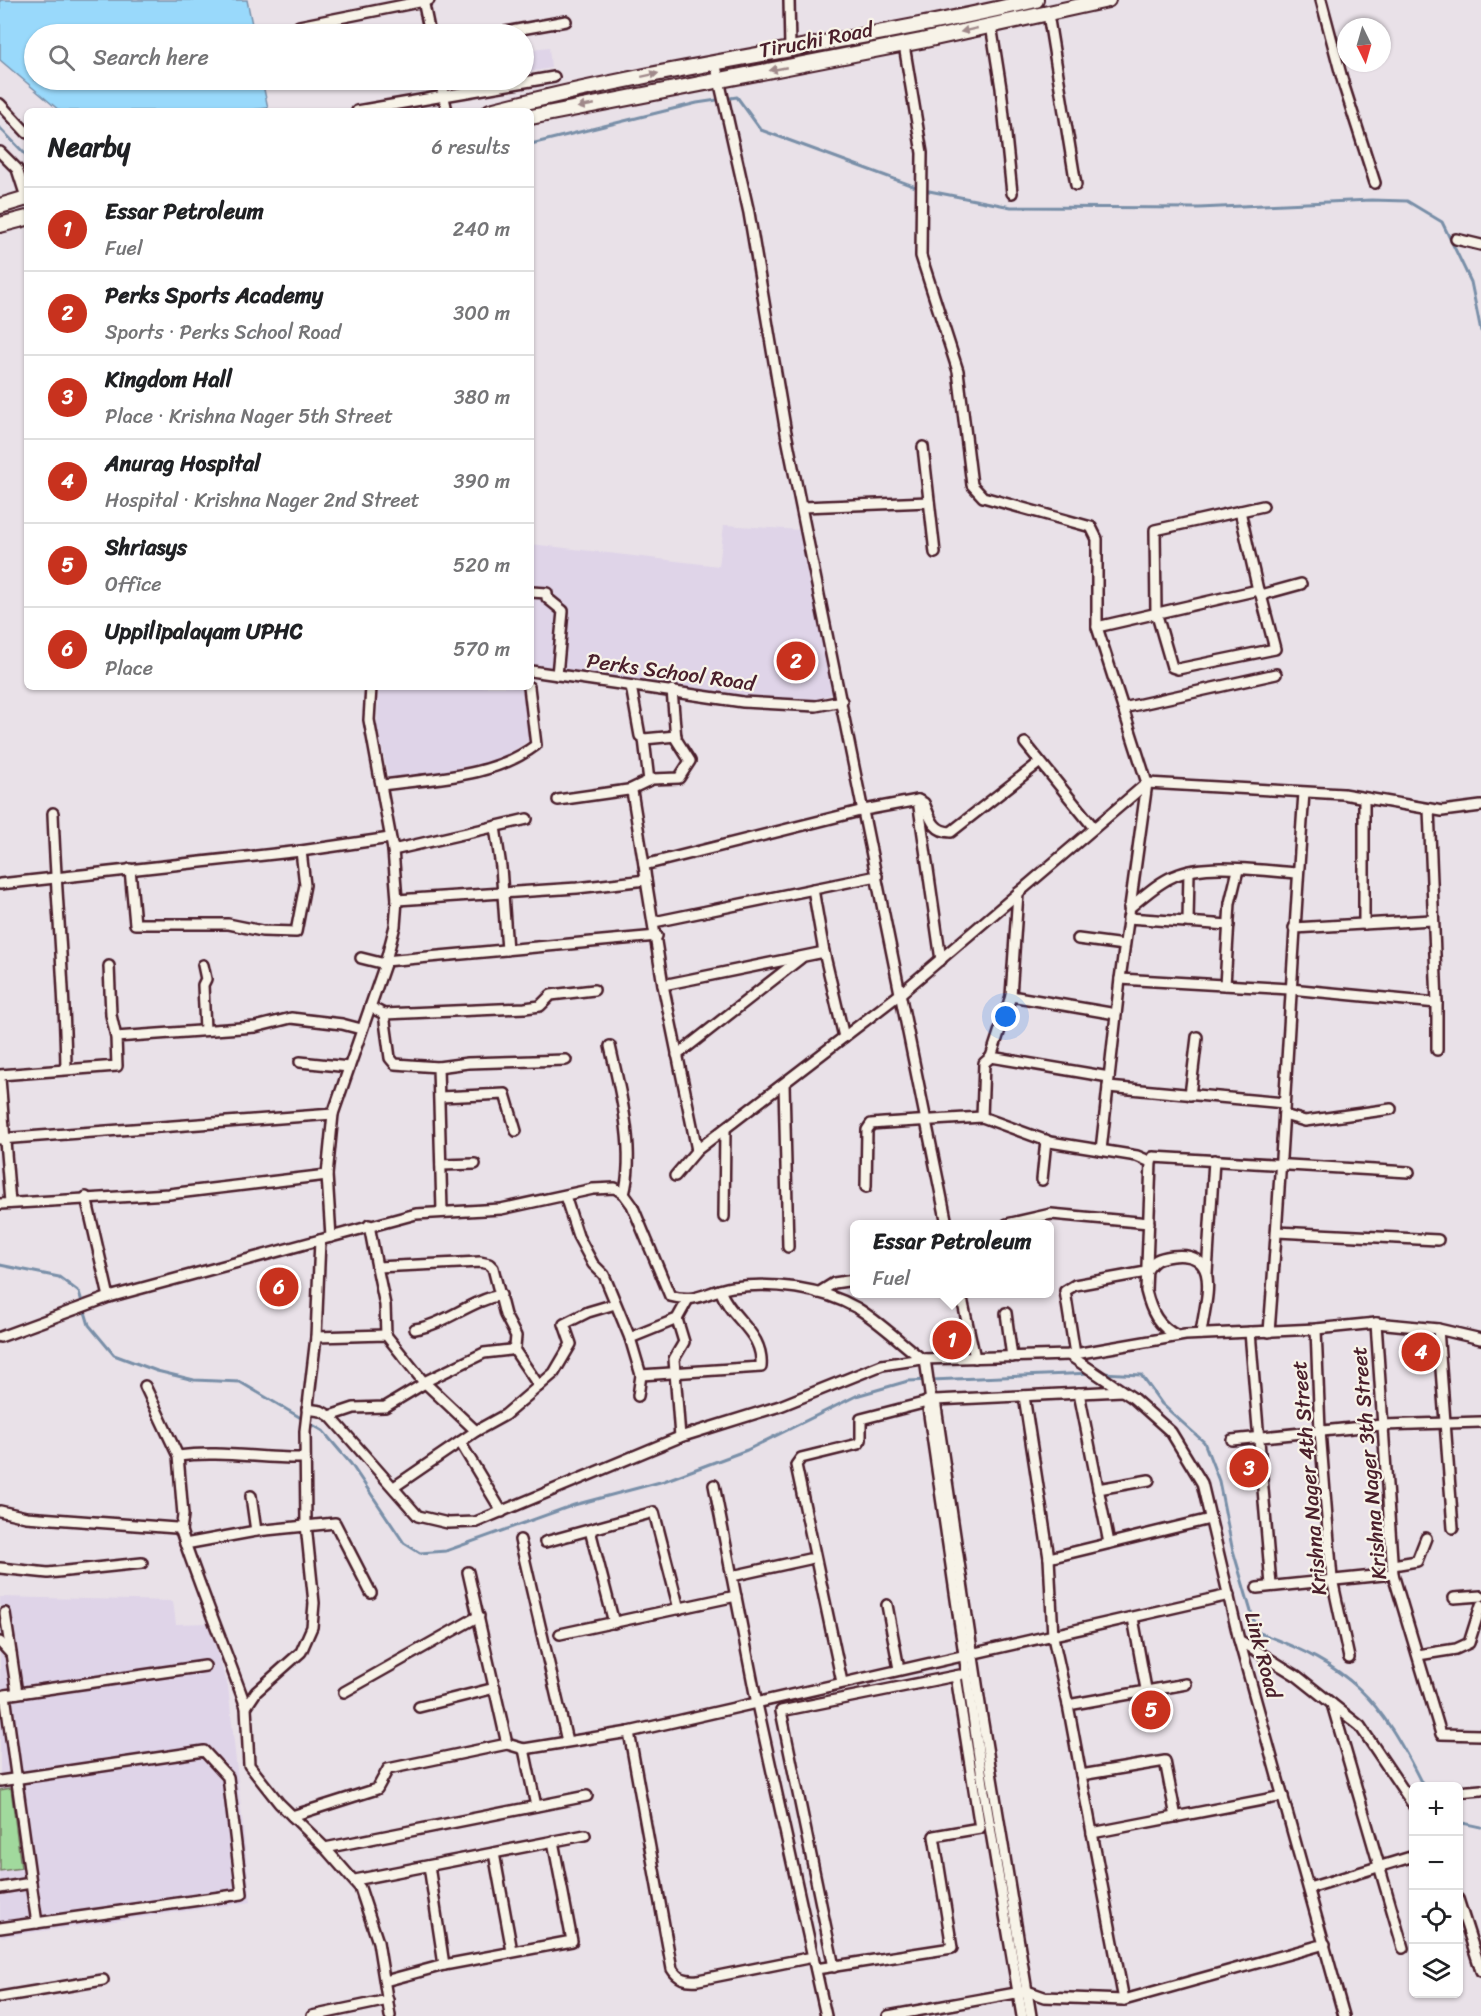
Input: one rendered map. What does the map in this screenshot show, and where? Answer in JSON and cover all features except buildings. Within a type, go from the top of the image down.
[{"type":"highway","points":[[504,108],[715,62],[862,37],[1032,0]]},
{"type":"highway","name":"Tiruchi Road","points":[[534,117],[722,86],[1108,0]]},
{"type":"highway","points":[[0,206],[24,199]]},
{"type":"highway","points":[[0,225],[24,219]]},
{"type":"street","points":[[309,24],[426,0],[429,24]]},
{"type":"street","points":[[789,0],[790,49]]},
{"type":"street","points":[[1321,0],[1344,86],[1375,183]]},
{"type":"street","points":[[1048,14],[1076,185]]},
{"type":"street","points":[[534,27],[566,21]]},
{"type":"street","points":[[990,25],[1001,88],[1012,194]]},
{"type":"street","points":[[904,45],[922,153],[921,256],[958,371],[972,485],[984,497],[1091,527],[1097,539],[1097,627],[1147,783],[1124,945],[1101,1150]]},
{"type":"street","points":[[715,62],[749,213],[786,433],[803,507],[946,1220]]},
{"type":"street","points":[[534,80],[554,77]]},
{"type":"street","points":[[442,90],[446,108]]},
{"type":"street","points":[[374,108],[479,90]]},
{"type":"street","points":[[0,104],[24,130]]},
{"type":"street","points":[[0,152],[17,169],[24,189]]},
{"type":"street","points":[[1456,239],[1481,245]]},
{"type":"street","points":[[922,447],[935,553]]},
{"type":"street","points":[[803,507],[929,502]]},
{"type":"street","points":[[1240,511],[1275,649],[1178,669],[1172,667],[1156,612],[1155,530],[1240,511],[1263,506]]},
{"type":"street","points":[[1097,627],[1156,612],[1300,584]]},
{"type":"street","points":[[534,592],[547,593],[547,598],[562,611],[557,675]]},
{"type":"street","name":"Perks School Road","points":[[534,671],[743,702],[805,706],[842,701]]},
{"type":"street","points":[[1123,708],[1276,674]]},
{"type":"street","points":[[631,686],[640,736],[644,739],[649,781]]},
{"type":"street","points":[[332,1237],[327,1175],[333,1114],[385,963],[395,926],[398,900],[393,850],[369,720],[371,690]]},
{"type":"street","points":[[382,785],[497,768],[523,755],[536,745],[529,690]]},
{"type":"street","points":[[558,800],[629,790],[649,781],[680,778],[690,761],[676,736],[672,690]]},
{"type":"street","points":[[644,739],[676,736]]},
{"type":"street","points":[[1025,744],[1094,828]]},
{"type":"street","points":[[644,865],[864,810],[918,800],[924,803],[936,828],[942,832],[951,831],[1040,762]]},
{"type":"street","points":[[675,1176],[697,1150],[900,994],[1147,783],[1364,798],[1442,811],[1481,806]]},
{"type":"street","points":[[629,790],[632,791],[657,936],[663,985],[697,1150]]},
{"type":"street","points":[[1269,1332],[1282,1167],[1290,990],[1304,793]]},
{"type":"street","points":[[1364,798],[1364,924]]},
{"type":"street","points":[[918,800],[941,960]]},
{"type":"street","points":[[1429,809],[1437,1050]]},
{"type":"street","points":[[53,813],[55,879],[65,1002],[66,1069]]},
{"type":"street","points":[[393,850],[527,819]]},
{"type":"street","points":[[495,827],[507,950]]},
{"type":"street","points":[[0,884],[301,851],[390,838]]},
{"type":"street","points":[[130,869],[135,924],[228,924],[262,931],[296,932],[305,885],[301,851]]},
{"type":"street","points":[[1129,908],[1159,884],[1190,871],[1204,868],[1298,873]]},
{"type":"street","points":[[1225,985],[1230,903],[1238,870]]},
{"type":"street","points":[[1188,922],[1190,871]]},
{"type":"street","points":[[654,922],[877,876]]},
{"type":"street","points":[[398,900],[577,888],[646,880]]},
{"type":"street","points":[[813,890],[844,1037]]},
{"type":"street","points":[[982,1117],[984,1063],[992,1057],[1011,996],[1018,893]]},
{"type":"street","points":[[1128,918],[1228,925]]},
{"type":"street","points":[[1294,928],[1432,920]]},
{"type":"street","points":[[361,957],[385,963],[657,936]]},
{"type":"street","points":[[1078,939],[1124,945]]},
{"type":"street","points":[[663,985],[825,952]]},
{"type":"street","points":[[677,1054],[802,957]]},
{"type":"street","points":[[203,965],[206,979],[203,985],[205,1030]]},
{"type":"street","points":[[109,966],[111,1015],[116,1037],[117,1066],[0,1077],[5,1204],[86,1197],[169,1194],[327,1175]]},
{"type":"street","points":[[1120,979],[1225,985],[1437,1003]]},
{"type":"street","points":[[370,1007],[384,1014],[525,1008],[540,1006],[551,995],[594,990]]},
{"type":"street","points":[[1011,996],[1116,1014]]},
{"type":"street","points":[[384,1014],[390,1058],[395,1064],[438,1067],[468,1063],[566,1060]]},
{"type":"street","points":[[116,1037],[255,1027],[291,1018],[342,1024],[361,1029]]},
{"type":"street","points":[[1190,1095],[1197,1037]]},
{"type":"street","points":[[610,1046],[621,1095],[629,1175],[624,1194]]},
{"type":"street","points":[[992,1057],[1109,1077]]},
{"type":"street","points":[[300,1062],[349,1067]]},
{"type":"street","points":[[438,1067],[442,1211]]},
{"type":"street","points":[[784,1084],[788,1247]]},
{"type":"street","points":[[1108,1087],[1284,1104]]},
{"type":"street","points":[[440,1097],[506,1094],[516,1131]]},
{"type":"street","points":[[1284,1115],[1305,1121],[1391,1109]]},
{"type":"street","points":[[2,1139],[333,1114]]},
{"type":"street","points":[[866,1187],[866,1136],[871,1124],[982,1117],[1046,1140],[1137,1156],[1151,1162]]},
{"type":"street","points":[[724,1217],[725,1129]]},
{"type":"street","points":[[1042,1180],[1046,1140]]},
{"type":"street","points":[[1178,1336],[1160,1324],[1150,1308],[1146,1291],[1153,1157],[1282,1167],[1409,1172]]},
{"type":"street","points":[[1201,1334],[1209,1288],[1207,1274],[1214,1161]]},
{"type":"street","points":[[441,1165],[475,1164]]},
{"type":"street","points":[[0,1336],[109,1297],[369,1225],[416,1214],[501,1209],[593,1189],[615,1188],[624,1194],[632,1205],[670,1296],[687,1300],[720,1290],[776,1284],[819,1293],[856,1308],[923,1359],[1022,1992],[1022,2016]]},
{"type":"street","points":[[565,1196],[578,1236],[593,1264],[604,1275],[630,1338],[641,1375],[638,1396]]},
{"type":"street","points":[[86,1197],[109,1297]]},
{"type":"street","points":[[1025,1220],[1051,1214],[1065,1218],[1149,1223]]},
{"type":"street","points":[[369,1225],[385,1305],[386,1335],[425,1383],[476,1431]]},
{"type":"street","points":[[1277,1232],[1438,1240]]},
{"type":"street","points":[[246,1707],[256,1692],[301,1652],[310,1634],[314,1603],[306,1525],[304,1458],[316,1337],[320,1240]]},
{"type":"street","points":[[1074,1357],[1065,1292],[1075,1285],[1146,1272],[1153,1261],[1177,1256],[1191,1256],[1200,1263],[1207,1274]]},
{"type":"street","points":[[330,1416],[354,1408],[385,1407],[425,1383],[484,1353],[513,1348],[517,1342],[505,1315],[501,1295],[489,1264],[431,1263],[377,1267]]},
{"type":"street","points":[[819,1293],[834,1283],[850,1281]]},
{"type":"street","points":[[641,1375],[761,1367],[756,1337],[728,1309],[720,1290]]},
{"type":"street","points":[[415,1329],[432,1326],[475,1301],[501,1295]]},
{"type":"street","points":[[963,1298],[975,1358]]},
{"type":"street","points":[[630,1338],[677,1320],[687,1300]]},
{"type":"street","points":[[394,1487],[476,1431],[505,1415],[555,1373],[571,1344],[564,1324],[588,1312],[615,1304]]},
{"type":"street","points":[[1006,1313],[1012,1357]]},
{"type":"street","points":[[677,1320],[684,1342],[674,1359],[680,1437]]},
{"type":"street","points":[[307,1413],[321,1411],[330,1416],[418,1516],[448,1523],[476,1522],[680,1437],[780,1406],[882,1365],[923,1359],[1074,1357],[1178,1336],[1316,1329],[1376,1323],[1438,1329],[1481,1339]]},
{"type":"street","name":"Krishna Nager 3th Street","points":[[1376,1323],[1393,1570],[1441,1734],[1481,1735]]},
{"type":"street","name":"Krishna Nager 4th Street","points":[[1316,1329],[1320,1431],[1332,1579],[1349,1658]]},
{"type":"street","points":[[1438,1329],[1453,1528]]},
{"type":"street","points":[[1250,1332],[1271,1585]]},
{"type":"street","points":[[316,1337],[386,1335]]},
{"type":"street","points":[[513,1348],[539,1386]]},
{"type":"street","name":"Link Road","points":[[1074,1357],[1112,1383],[1171,1432],[1202,1483],[1239,1640],[1344,2016]]},
{"type":"street","points":[[144,1386],[178,1456],[183,1515],[181,1531],[246,1707],[249,1765],[292,1816],[355,1880],[366,1900],[375,1928],[390,2016]]},
{"type":"street","points":[[842,1682],[796,1465],[803,1457],[858,1444],[861,1440],[861,1419],[931,1401],[1122,1391]]},
{"type":"street","points":[[1079,1393],[1109,1543]]},
{"type":"street","points":[[1024,1396],[1049,1558],[1053,1637],[1124,2000]]},
{"type":"street","points":[[1232,1440],[1382,1425],[1481,1422]]},
{"type":"street","points":[[460,1442],[502,1512]]},
{"type":"street","points":[[178,1456],[199,1454],[268,1459],[304,1458]]},
{"type":"street","points":[[1098,1489],[1149,1480]]},
{"type":"street","points":[[714,1485],[757,1704],[826,2016]]},
{"type":"street","points":[[251,1496],[256,1531]]},
{"type":"street","points":[[0,1511],[26,1517],[176,1528],[181,1531]]},
{"type":"street","points":[[545,1542],[654,1512],[679,1609]]},
{"type":"street","points":[[1049,1558],[1210,1519]]},
{"type":"street","points":[[185,1544],[256,1531],[335,1524],[371,1593]]},
{"type":"street","points":[[590,1530],[614,1623]]},
{"type":"street","points":[[1257,1588],[1393,1570],[1418,1561],[1426,1538]]},
{"type":"street","points":[[520,1540],[567,1741]]},
{"type":"street","points":[[732,1576],[809,1559]]},
{"type":"street","points":[[0,1568],[48,1573],[142,1563]]},
{"type":"street","points":[[468,1572],[507,1743]]},
{"type":"street","points":[[292,1816],[377,1789],[388,1769],[507,1743],[524,1749],[629,1732],[1229,1595]]},
{"type":"street","points":[[560,1634],[736,1596]]},
{"type":"street","points":[[1454,1599],[1481,1596]]},
{"type":"street","points":[[887,1605],[898,1669]]},
{"type":"street","points":[[1418,1655],[1456,1649],[1469,1644],[1481,1605]]},
{"type":"street","points":[[0,1619],[4,1613],[17,1693]]},
{"type":"street","points":[[344,1692],[479,1616]]},
{"type":"street","points":[[1132,1618],[1146,1689]]},
{"type":"street","points":[[1239,1640],[1297,1676],[1360,1726],[1409,1794]]},
{"type":"street","points":[[0,1642],[11,1654]]},
{"type":"street","points":[[969,1655],[968,1673],[985,1801],[1022,1992],[1031,2016]]},
{"type":"street","points":[[37,1923],[3,1707],[5,1695],[205,1666]]},
{"type":"street","points":[[834,1967],[781,1711],[968,1673]]},
{"type":"street","points":[[816,1969],[952,1948],[934,1836],[980,1828],[956,1676]]},
{"type":"street","points":[[1068,1705],[1146,1689],[1186,1684]]},
{"type":"street","points":[[419,1707],[495,1688]]},
{"type":"street","points":[[1332,1704],[1403,1948]]},
{"type":"street","points":[[629,1732],[672,1969],[677,1976],[688,1981],[698,1980],[813,1957]]},
{"type":"street","points":[[524,1749],[536,1806]]},
{"type":"street","points":[[0,1782],[204,1751],[228,1777],[242,1894],[0,1928]]},
{"type":"street","points":[[1081,1775],[1165,1761],[1176,1817]]},
{"type":"street","points":[[1463,1792],[1481,1790]]},
{"type":"street","points":[[325,1848],[587,1796]]},
{"type":"street","points":[[1092,1833],[1283,1796]]},
{"type":"street","points":[[355,1880],[585,1835]]},
{"type":"street","points":[[385,1981],[444,1965],[572,1941],[553,1841]]},
{"type":"street","points":[[494,1853],[512,1951]]},
{"type":"street","points":[[1309,1888],[1409,1857]]},
{"type":"street","points":[[429,1866],[444,1965]]},
{"type":"street","points":[[0,1888],[31,1883]]},
{"type":"street","points":[[1463,1915],[1481,1971]]},
{"type":"street","points":[[888,2016],[916,2014],[1022,1992],[1044,1997],[1124,2000],[1325,1944]]},
{"type":"street","points":[[0,1996],[103,1980]]},
{"type":"street","points":[[312,2016],[388,2000]]},
{"type":"shaded area","points":[[549,47],[551,68],[534,71],[534,49]]},
{"type":"shaded area","points":[[724,525],[801,530],[833,694],[808,702],[740,696],[534,666],[534,544],[719,566]]},
{"type":"shaded area","points":[[379,690],[524,690],[531,739],[502,759],[430,774],[389,779],[377,728]]},
{"type":"shaded area","points":[[0,1597],[173,1601],[176,1624],[208,1623],[228,1686],[251,1902],[0,1937]]},
{"type":"green space","points":[[11,1788],[21,1868],[0,1871],[0,1790]]},
{"type":"water","points":[[0,0],[247,0],[252,24],[24,24],[24,80],[0,60]]},
{"type":"water","points":[[35,90],[264,90],[268,108],[56,108]]},
{"type":"waterway","points":[[534,143],[697,103],[737,97],[761,130],[924,190],[1011,207],[1199,208],[1371,200],[1407,201],[1442,222],[1471,282],[1481,331]]},
{"type":"waterway","points":[[0,128],[24,153]]},
{"type":"waterway","points":[[0,1265],[59,1277],[79,1292],[89,1325],[114,1355],[157,1371],[194,1380],[240,1382],[323,1431],[351,1464],[404,1543],[420,1553],[446,1551],[574,1505],[664,1481],[747,1450],[856,1396],[908,1381],[1092,1373]]},
{"type":"waterway","points":[[1102,1373],[1141,1375],[1162,1404],[1204,1442],[1219,1481],[1232,1547],[1257,1632],[1317,1658],[1359,1689],[1392,1729],[1421,1782]]},
{"type":"waterway","points":[[1463,1823],[1481,1827]]},
{"type":"place","name":"Perks Sports Academy","points":[[796,661]]},
{"type":"place","name":"Uppilipalayam UPHC","points":[[279,1287]]},
{"type":"place","name":"Essar Petroleum","points":[[952,1340]]},
{"type":"place","name":"Anurag Hospital","points":[[1421,1352]]},
{"type":"place","name":"Kingdom Hall","points":[[1249,1468]]},
{"type":"place","name":"Shriasys","points":[[1151,1710]]}]
